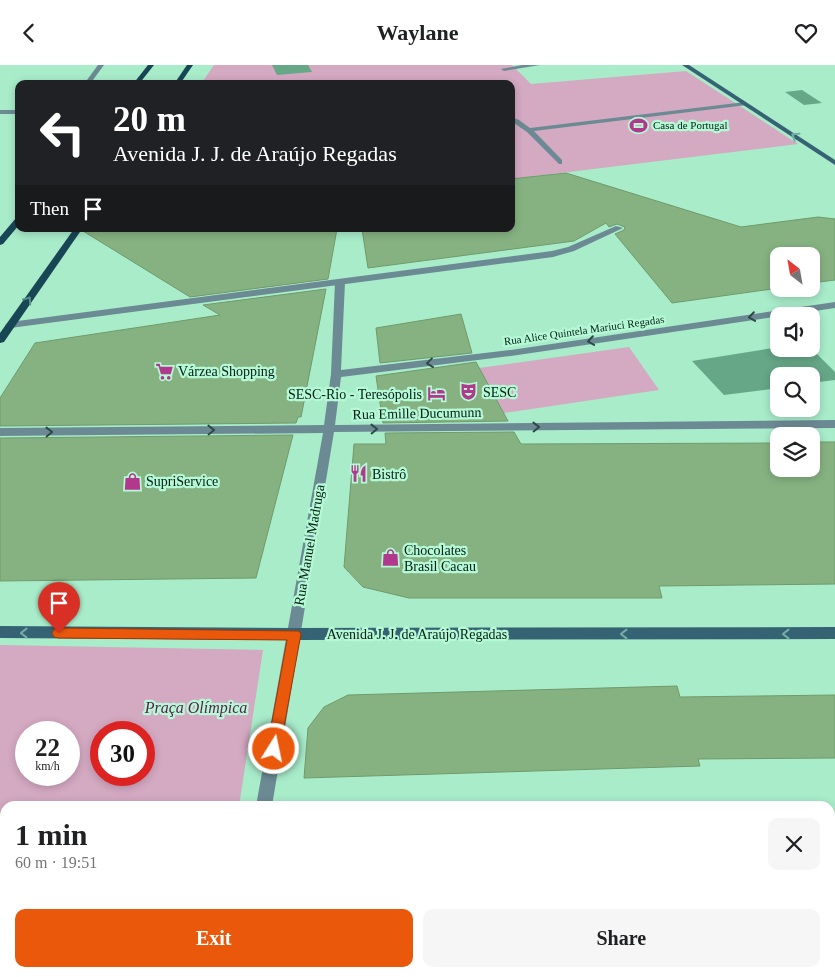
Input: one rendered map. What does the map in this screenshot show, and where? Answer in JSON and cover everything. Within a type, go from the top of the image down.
[{"type":"main road","points":[[139,80],[151,65]]},
{"type":"main road","points":[[180,80],[190,65]]},
{"type":"main road","points":[[685,65],[835,163]]},
{"type":"main road","points":[[0,242],[15,225]]},
{"type":"main road","points":[[0,340],[76,232]]},
{"type":"main road","name":"Avenida J. J. de Araújo Regadas","points":[[0,632],[294,634],[835,633]]},
{"type":"street","points":[[90,80],[101,65]]},
{"type":"street","points":[[504,69],[537,65]]},
{"type":"street","points":[[528,130],[745,104]]},
{"type":"street","points":[[0,111],[15,112]]},
{"type":"street","points":[[515,120],[528,130],[559,163]]},
{"type":"street","points":[[10,325],[553,254],[572,249],[619,228]]},
{"type":"street","name":"Rua Manuel Madruga","points":[[265,801],[329,429],[336,375],[340,282]]},
{"type":"street","name":"Rua Alice Quintela Mariuci Regadas","points":[[336,375],[511,353],[835,305]]},
{"type":"street","name":"Rua Emille Ducumunn","points":[[0,432],[835,424]]},
{"type":"green space","name":"Casa de Portugal","points":[[214,65],[512,65],[531,84],[686,71],[798,144],[515,179],[515,80],[204,80]]},
{"type":"green space","points":[[629,347],[659,390],[504,413],[479,368]]},
{"type":"green space","name":"Praça Olímpica","points":[[0,645],[263,650],[240,801],[0,801]]},
{"type":"shaded area","points":[[272,65],[308,65],[312,72],[277,75]]},
{"type":"shaded area","points":[[802,90],[822,103],[804,105],[785,92]]},
{"type":"shaded area","points":[[770,348],[770,357],[820,357],[835,372],[835,380],[820,382],[820,367],[770,367],[770,389],[724,395],[692,361]]},
{"type":"building","points":[[566,173],[741,227],[818,217],[835,219],[835,280],[820,282],[820,247],[770,247],[770,289],[672,303],[615,234],[624,230],[625,227],[617,224],[609,227],[606,223],[574,241],[368,268],[362,232],[515,232],[515,179]]},
{"type":"building","points":[[85,232],[336,232],[328,279],[190,297]]},
{"type":"building","name":"Várzea Shopping","points":[[326,289],[301,417],[298,417],[296,423],[0,426],[0,398],[35,343],[220,315],[203,305]]},
{"type":"building","points":[[461,314],[472,353],[380,363],[376,328]]},
{"type":"building","name":"SESC-Rio - Teresópolis","points":[[476,362],[508,421],[383,423],[376,376]]},
{"type":"building","points":[[514,432],[521,444],[770,443],[770,477],[820,477],[820,442],[835,442],[835,584],[659,586],[662,598],[409,598],[363,587],[344,567],[354,444],[386,444],[385,433]]},
{"type":"building","points":[[293,435],[256,578],[0,581],[0,438]]},
{"type":"building","points":[[677,686],[680,697],[835,695],[835,758],[698,759],[700,766],[304,778],[308,728],[324,707],[348,695]]},
{"type":"place","name":"Casa de Portugal","points":[[639,125]]},
{"type":"place","name":"Várzea Shopping","points":[[164,371]]},
{"type":"place","name":"SESC","points":[[469,392]]},
{"type":"place","name":"SESC-Rio - Teresópolis","points":[[436,394]]},
{"type":"place","name":"Bistrô","points":[[358,474]]},
{"type":"place","name":"SupriService","points":[[132,481]]},
{"type":"place","name":"Chocolates Brasil Cacau","points":[[390,558]]},
{"type":"route","points":[[59,633],[294,634],[274,749]]}]
